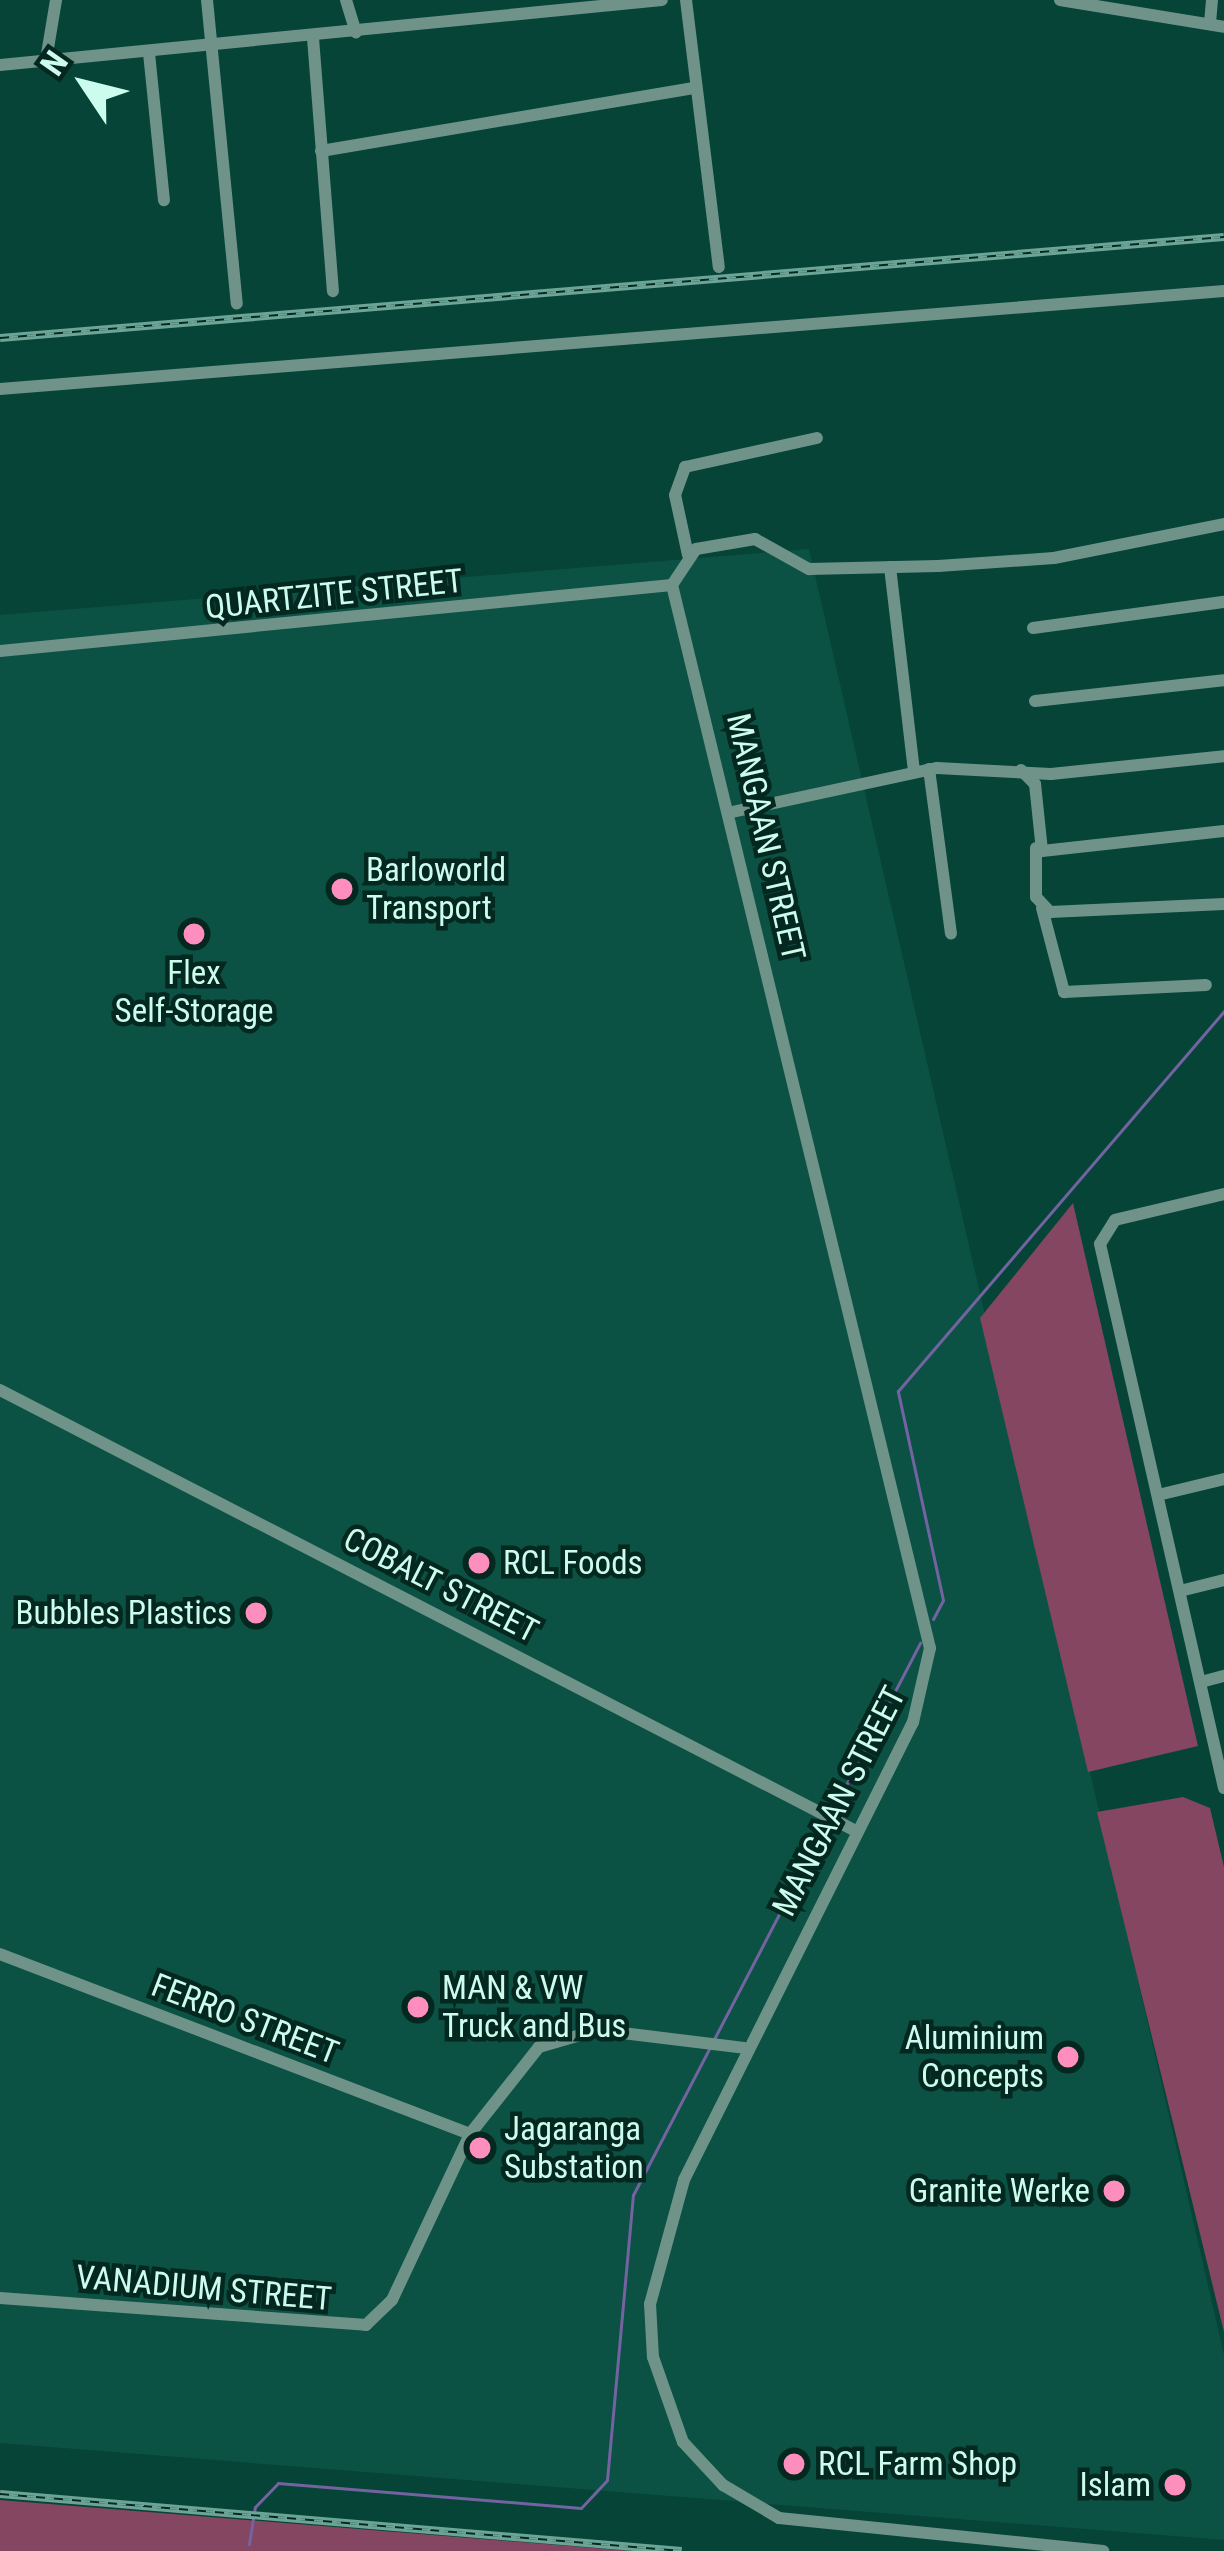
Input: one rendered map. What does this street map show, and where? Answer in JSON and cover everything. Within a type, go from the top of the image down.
[{"type":"street","points":[[46,60],[56,0]]},
{"type":"street","points":[[207,0],[236,304]]},
{"type":"street","points":[[346,0],[356,33]]},
{"type":"street","points":[[0,65],[314,38],[604,2],[662,0]]},
{"type":"street","points":[[686,0],[719,267]]},
{"type":"street","points":[[1060,0],[1217,25],[1212,0]]},
{"type":"street","points":[[314,38],[333,291]]},
{"type":"street","points":[[149,52],[164,200]]},
{"type":"street","points":[[321,151],[694,88]]},
{"type":"street","points":[[0,388],[1224,291]]},
{"type":"street","points":[[672,585],[688,555],[675,495],[685,467],[817,438]]},
{"type":"street","points":[[688,555],[755,539],[809,569],[1054,558],[1224,524]]},
{"type":"street","points":[[890,567],[951,934]]},
{"type":"street","name":"QUARTZITE STREET","points":[[0,651],[672,585]]},
{"type":"street","name":"MANGAAN STREET","points":[[672,585],[732,812],[930,1648],[914,1722],[744,2048],[684,2180],[650,2304],[653,2357],[683,2442],[751,2505],[809,2528],[1103,2551]]},
{"type":"street","points":[[1033,628],[1224,602]]},
{"type":"street","points":[[1035,701],[1224,680]]},
{"type":"street","points":[[732,812],[921,770],[1021,770],[1224,755]]},
{"type":"street","points":[[1021,770],[1035,784],[1042,908],[1064,992],[1206,985]]},
{"type":"street","points":[[1036,848],[1224,831]]},
{"type":"street","points":[[1042,908],[1224,904]]},
{"type":"street","points":[[1223,1783],[1102,1232],[1224,1197]]},
{"type":"street","name":"COBALT STREET","points":[[0,1390],[856,1831]]},
{"type":"street","points":[[1158,1495],[1224,1479]]},
{"type":"street","points":[[1180,1591],[1224,1580]]},
{"type":"street","points":[[1201,1682],[1224,1676]]},
{"type":"street","name":"FERRO STREET","points":[[0,1954],[470,2134]]},
{"type":"street","name":"VANADIUM STREET","points":[[0,2298],[367,2325],[392,2300],[470,2134],[506,2077],[565,2034],[744,2048]]},
{"type":"shaded area","points":[[809,549],[1224,2355],[1224,2540],[0,2443],[0,615]]},
{"type":"shaded area","points":[[1073,1203],[1198,1746],[1088,1772],[980,1318]]},
{"type":"shaded area","points":[[1183,1797],[1210,1808],[1224,1867],[1224,2332],[1097,1812]]},
{"type":"shaded area","points":[[0,2500],[631,2551],[0,2551]]},
{"type":"waterway","points":[[933,1619],[943,1600],[898,1391],[1224,1011]]},
{"type":"waterway","points":[[832,1812],[920,1643]]},
{"type":"waterway","points":[[713,2041],[828,1820]]},
{"type":"waterway","points":[[249,2544],[255,2507],[278,2483],[581,2508],[607,2480],[633,2195],[709,2049]]},
{"type":"railway","points":[[0,338],[1224,237]]},
{"type":"railway","points":[[0,2494],[682,2551]]},
{"type":"place","name":"Barloworld Transport","points":[[342,889]]},
{"type":"place","name":"Flex Self-Storage","points":[[194,934]]},
{"type":"place","name":"RCL Foods","points":[[479,1563]]},
{"type":"place","name":"Bubbles Plastics","points":[[256,1613]]},
{"type":"place","name":"MAN & VW Truck and Bus","points":[[418,2007]]},
{"type":"place","name":"Aluminium Concepts","points":[[1068,2057]]},
{"type":"place","name":"Jagaranga Substation","points":[[480,2148]]},
{"type":"place","name":"Granite Werke","points":[[1114,2191]]},
{"type":"place","name":"RCL Farm Shop","points":[[794,2464]]},
{"type":"place","name":"Islam","points":[[1175,2485]]}]
